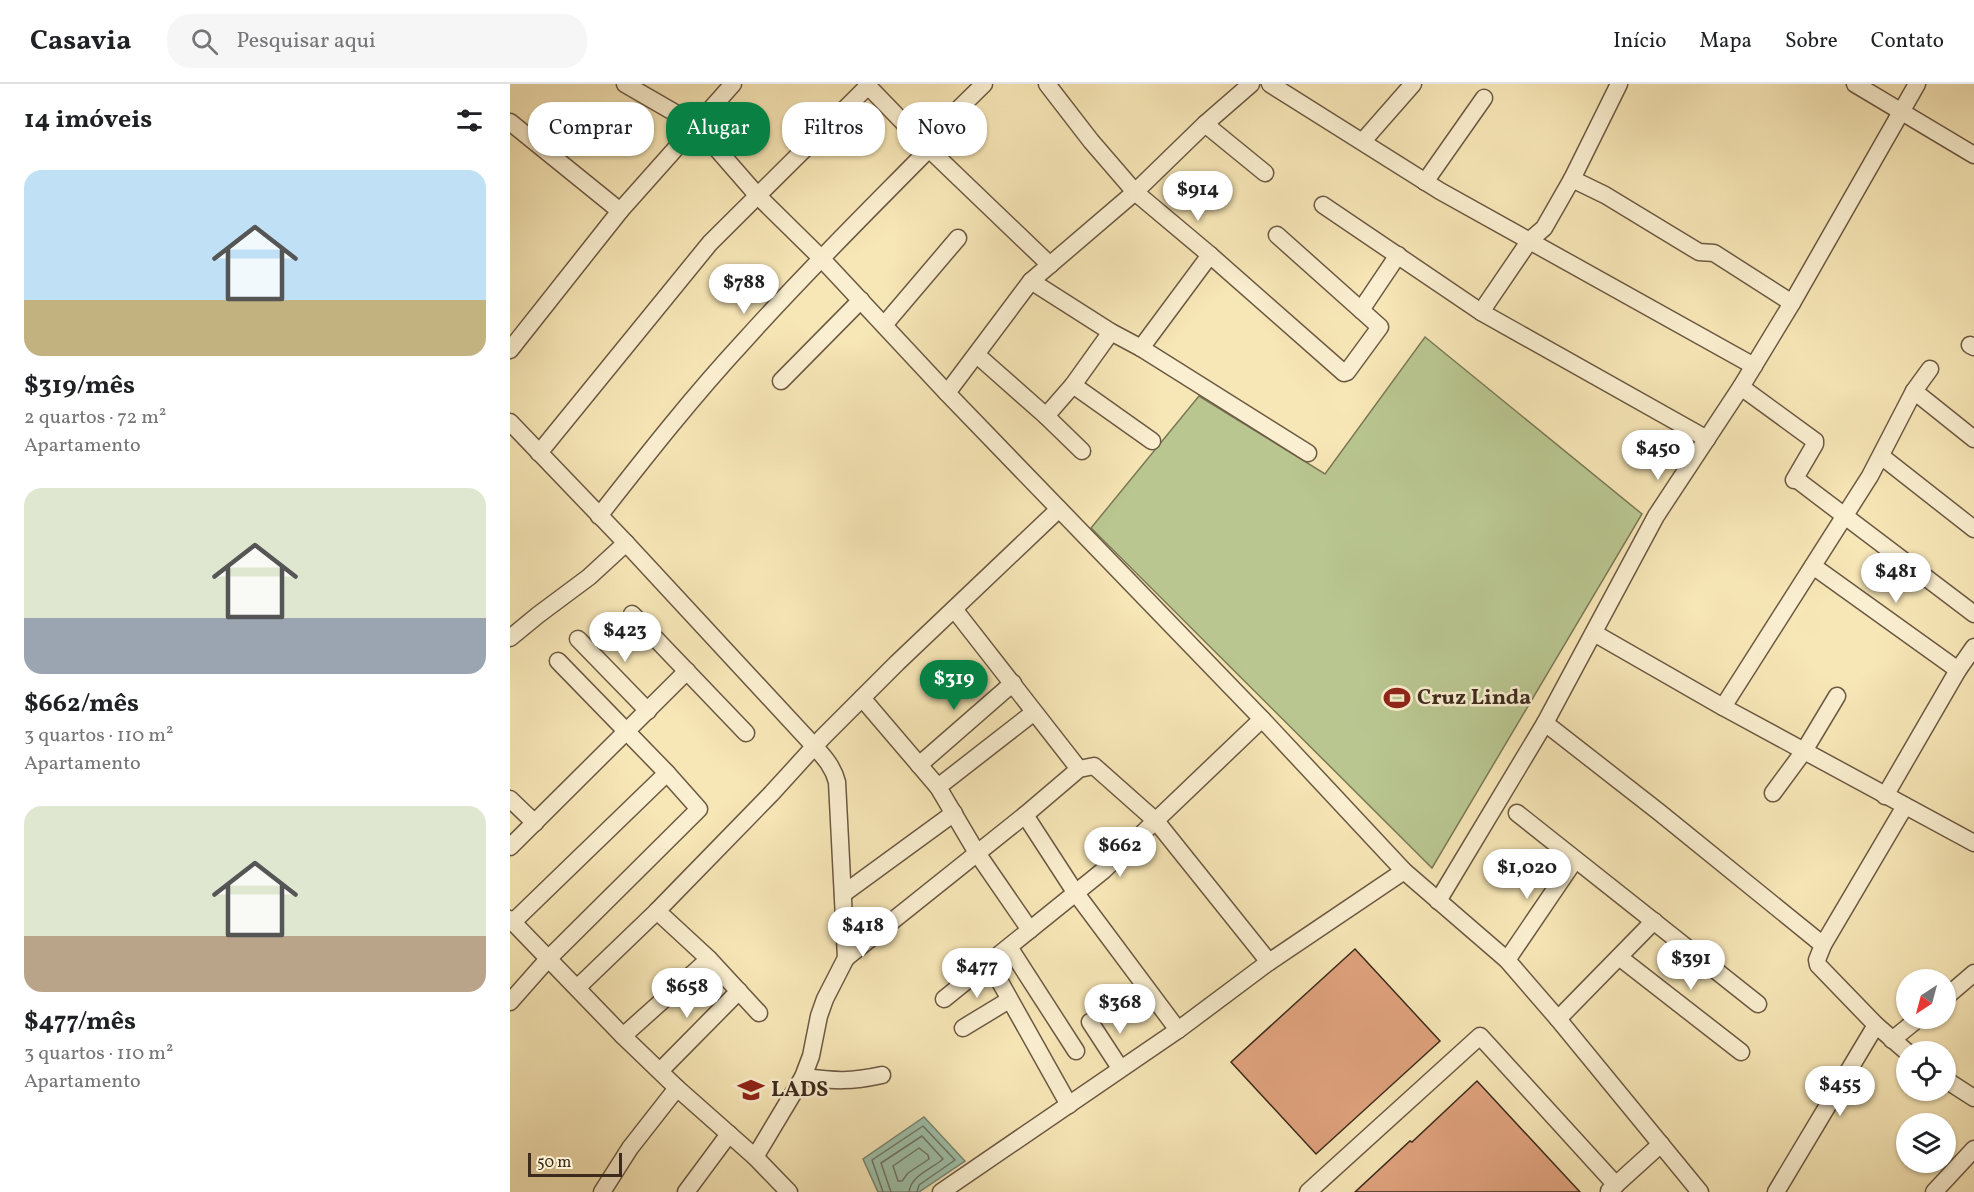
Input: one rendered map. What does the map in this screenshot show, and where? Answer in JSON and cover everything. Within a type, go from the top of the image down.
[{"type":"street","points":[[625,84],[666,108]]},
{"type":"street","points":[[717,102],[733,84]]},
{"type":"street","points":[[967,102],[984,84]]},
{"type":"street","points":[[1047,84],[1091,141],[1135,192],[1344,373],[1348,371],[1380,327],[1277,235]]},
{"type":"street","points":[[947,393],[1031,281],[1135,192],[1205,124],[1251,84]]},
{"type":"street","points":[[1270,84],[1425,182],[1754,366]]},
{"type":"street","points":[[1363,141],[1413,84]]},
{"type":"street","points":[[1480,312],[1530,240],[1544,228],[1572,179],[1619,84]]},
{"type":"street","points":[[1855,84],[1974,154]]},
{"type":"street","points":[[1438,901],[1545,723],[1656,516],[1754,366],[1917,84]]},
{"type":"street","points":[[539,453],[710,243],[867,85],[897,116]]},
{"type":"street","points":[[1425,182],[1484,98]]},
{"type":"street","points":[[510,122],[620,211]]},
{"type":"street","points":[[1205,124],[1266,173]]},
{"type":"street","points":[[510,350],[620,211],[669,156]]},
{"type":"street","points":[[723,156],[757,195],[821,258],[947,393],[1262,719],[1404,871],[1507,960],[1661,1144],[1696,1191]]},
{"type":"street","points":[[599,516],[640,463],[743,341],[917,156]]},
{"type":"street","points":[[936,156],[1050,265]]},
{"type":"street","points":[[1572,179],[1605,195],[1699,252],[1714,253],[1792,303]]},
{"type":"street","points":[[1323,205],[1480,312],[1707,439]]},
{"type":"street","points":[[884,325],[958,237]]},
{"type":"street","points":[[1141,348],[1210,255]]},
{"type":"street","points":[[1361,310],[1398,255]]},
{"type":"street","points":[[1031,281],[1308,453]]},
{"type":"street","points":[[781,381],[861,300]]},
{"type":"street","points":[[1046,416],[1073,385],[1111,332]]},
{"type":"street","points":[[977,355],[1082,451]]},
{"type":"street","points":[[1723,707],[1845,518],[1881,456],[1914,391],[1930,369]]},
{"type":"street","points":[[1073,385],[1152,441]]},
{"type":"street","points":[[1741,387],[1813,438],[1815,444],[1794,480],[1796,479],[1974,614]]},
{"type":"street","points":[[1914,391],[1974,439]]},
{"type":"street","points":[[510,422],[626,543],[831,765],[837,782],[846,958]]},
{"type":"street","points":[[1881,456],[1974,529]]},
{"type":"street","points":[[578,987],[657,911],[862,698],[1059,509]]},
{"type":"street","points":[[510,638],[589,577],[626,543]]},
{"type":"street","points":[[1813,567],[1958,670]]},
{"type":"street","points":[[954,609],[1079,769]]},
{"type":"street","points":[[632,614],[746,733]]},
{"type":"street","points":[[1594,633],[1884,796],[1974,843]]},
{"type":"street","points":[[578,639],[648,711]]},
{"type":"street","points":[[1884,796],[1958,670],[1974,647]]},
{"type":"street","points":[[510,1002],[548,960],[697,812],[698,805],[558,662]]},
{"type":"street","points":[[510,847],[687,671]]},
{"type":"street","points":[[919,765],[1013,683]]},
{"type":"street","points":[[1773,793],[1804,751],[1837,696]]},
{"type":"street","points":[[862,698],[938,787],[977,853],[1030,930]]},
{"type":"street","points":[[938,787],[1033,713]]},
{"type":"street","points":[[944,999],[1104,870],[1262,719]]},
{"type":"street","points":[[1545,723],[1823,945]]},
{"type":"street","points":[[755,1157],[803,1077],[811,1056],[825,999],[846,958],[1079,769],[1094,766],[1102,771],[1156,821],[1269,962]]},
{"type":"street","points":[[667,773],[511,920],[623,1036],[677,1088],[755,1157],[783,1189]]},
{"type":"street","points":[[510,799],[535,823]]},
{"type":"street","points":[[1896,1043],[1818,965],[1817,960],[1823,945],[1905,806]]},
{"type":"street","points":[[843,894],[954,813]]},
{"type":"street","points":[[1517,813],[1758,1005]]},
{"type":"street","points":[[1025,815],[1075,892],[1178,1030]]},
{"type":"street","points":[[1507,960],[1575,860]]},
{"type":"street","points":[[941,1192],[1178,1030],[1269,962],[1404,871]]},
{"type":"street","points":[[657,911],[709,958],[759,1013]]},
{"type":"street","points":[[1558,1019],[1654,921]]},
{"type":"street","points":[[1010,947],[1076,1051]]},
{"type":"street","points":[[1619,957],[1741,1052]]},
{"type":"street","points":[[623,1036],[709,958]]},
{"type":"street","points":[[990,964],[1069,1105]]},
{"type":"street","points":[[1956,988],[1974,973]]},
{"type":"street","points":[[660,1071],[739,991]]},
{"type":"street","points":[[963,1028],[1009,1000]]},
{"type":"street","points":[[1090,1022],[1120,1068]]},
{"type":"street","points":[[1776,1192],[1876,1025]]},
{"type":"street","points":[[1893,1040],[1906,1029]]},
{"type":"street","points":[[1308,1192],[1480,1036],[1612,1188],[1661,1144]]},
{"type":"street","points":[[803,1077],[854,1081],[882,1075]]},
{"type":"street","points":[[1956,1086],[1974,1098]]},
{"type":"street","points":[[603,1192],[630,1148],[677,1088]]},
{"type":"street","points":[[686,1192],[729,1134]]},
{"type":"street","points":[[1934,1192],[1974,1149]]},
{"type":"shaded area","name":"Cruz Linda","points":[[1425,337],[1642,514],[1432,868],[1091,528],[1199,396],[1325,474]]},
{"type":"water","points":[[924,1117],[965,1161],[919,1192],[878,1192],[863,1159]]},
{"type":"building","points":[[1355,949],[1440,1041],[1316,1154],[1231,1062]]},
{"type":"building","points":[[1477,1081],[1580,1192],[1355,1192],[1410,1141],[1412,1142]]},
{"type":"place","name":"Cruz Linda","points":[[1397,698]]},
{"type":"place","name":"LADS","points":[[751,1090]]}]
